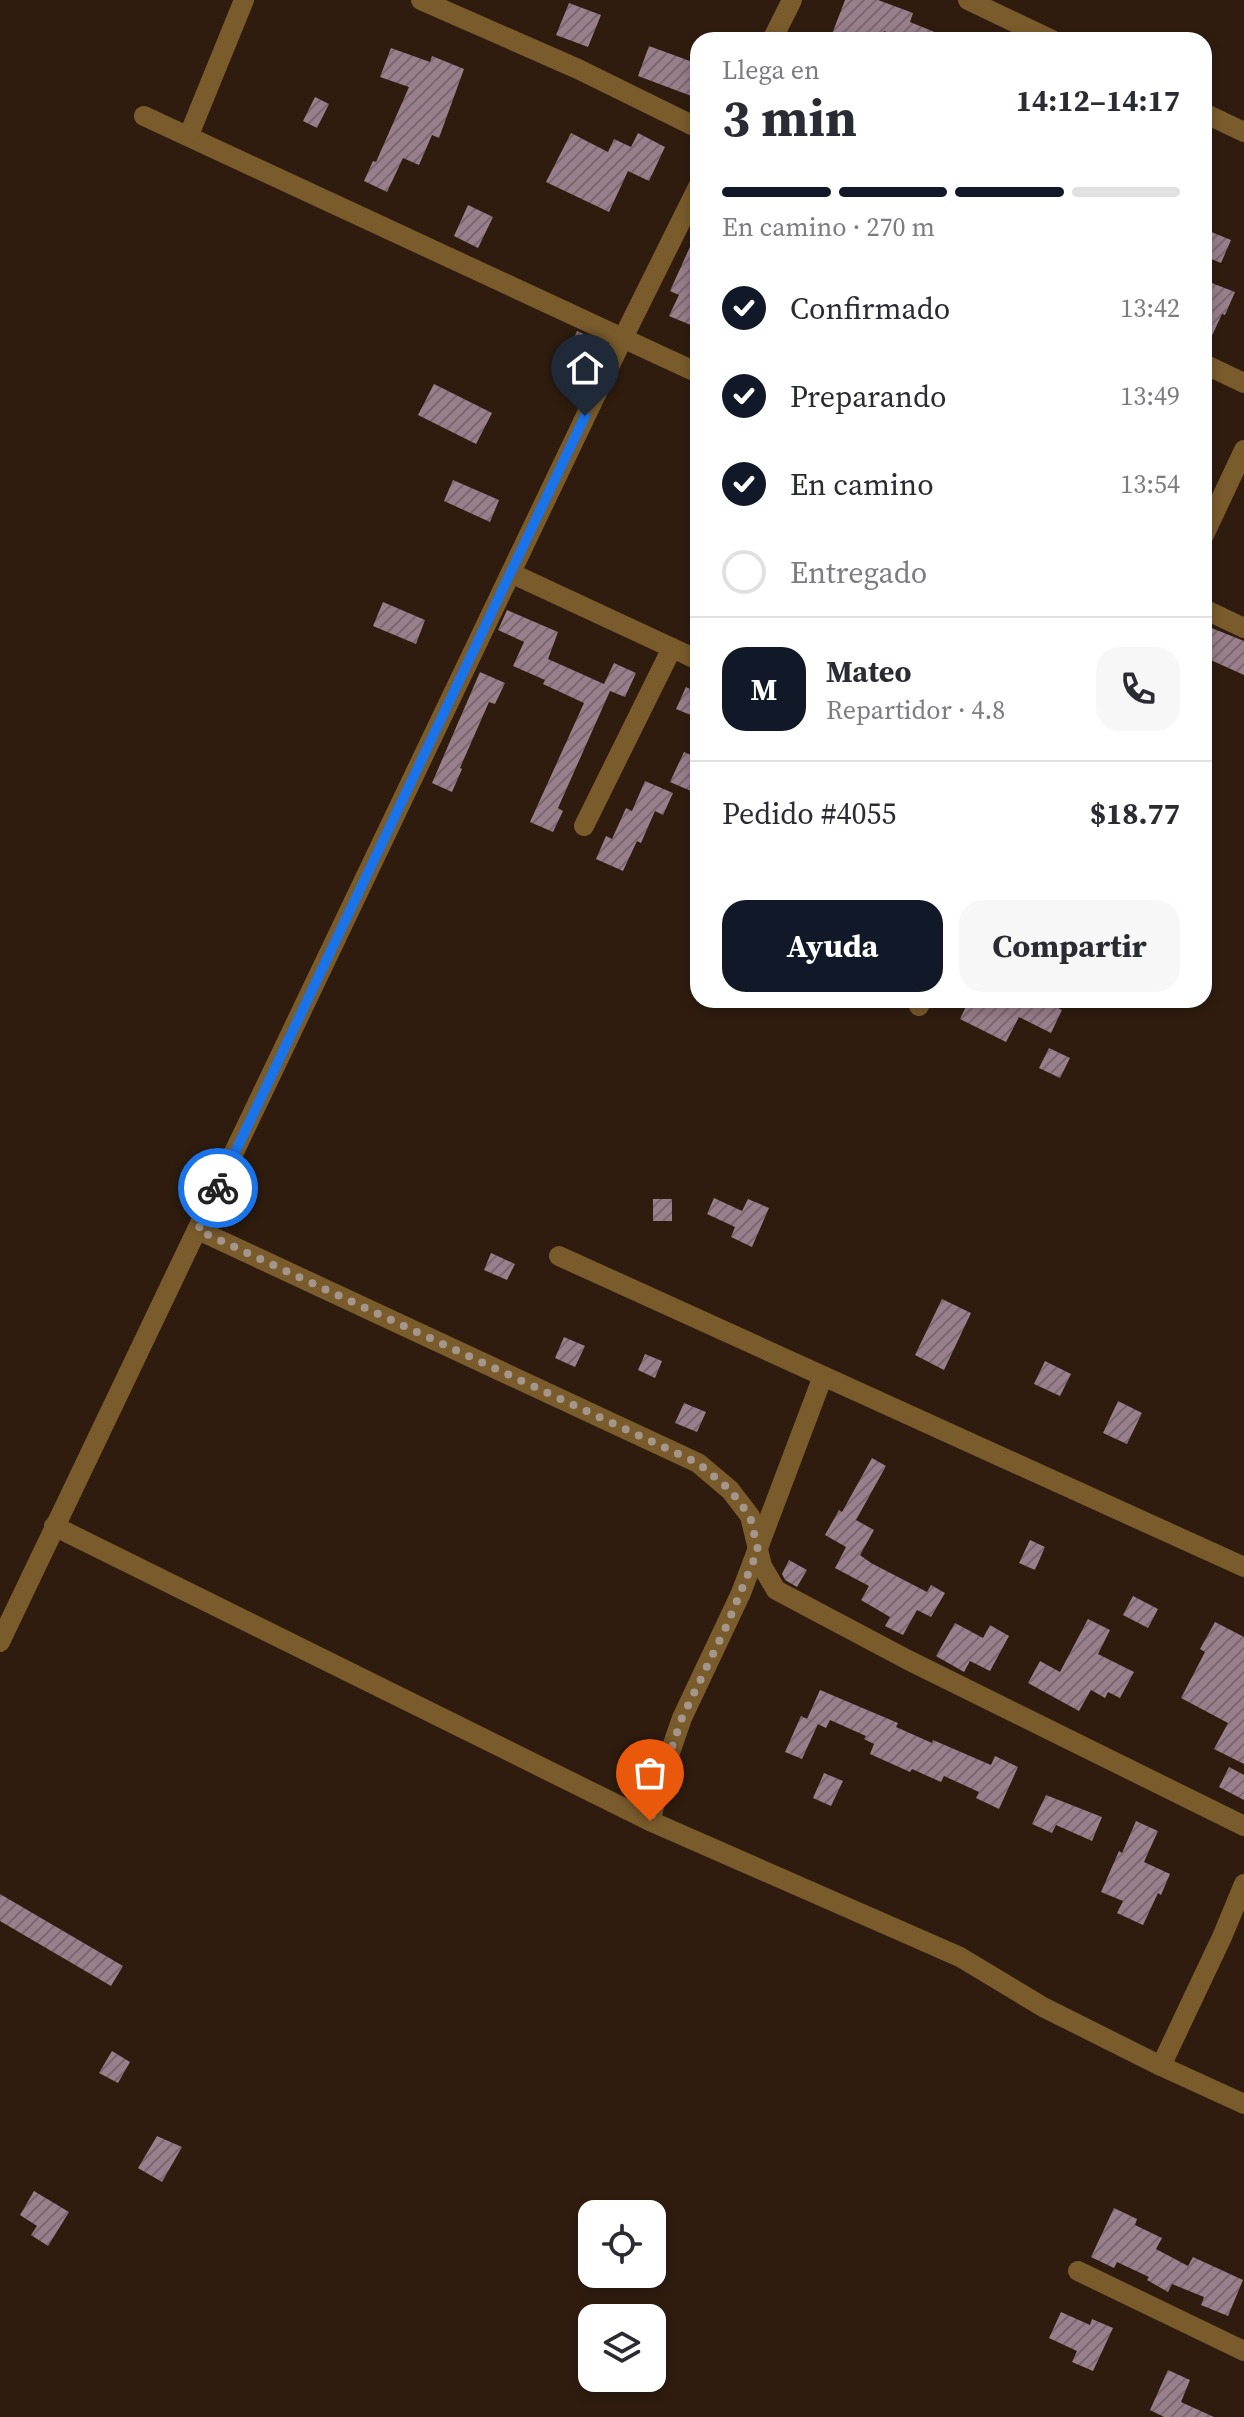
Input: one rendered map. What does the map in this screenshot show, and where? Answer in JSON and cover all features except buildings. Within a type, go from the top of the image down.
[{"type":"street","points":[[189,135],[244,0]]},
{"type":"street","points":[[421,0],[578,69],[690,124]]},
{"type":"street","points":[[776,32],[792,0]]},
{"type":"street","points":[[968,0],[1035,32]]},
{"type":"street","points":[[144,116],[690,369]]},
{"type":"street","points":[[1212,117],[1244,132]]},
{"type":"street","points":[[0,1642],[690,203]]},
{"type":"street","points":[[1212,368],[1244,383]]},
{"type":"street","points":[[1212,518],[1244,450]]},
{"type":"street","points":[[511,573],[690,656]]},
{"type":"street","points":[[1212,613],[1244,628]]},
{"type":"street","points":[[584,826],[672,648]]},
{"type":"street","points":[[198,1230],[698,1463],[730,1490],[750,1516],[762,1566],[776,1590],[908,1660],[1244,1826]]},
{"type":"street","points":[[559,1256],[1244,1567]]},
{"type":"street","points":[[650,1821],[682,1718],[727,1625],[758,1550],[823,1376]]},
{"type":"street","points":[[54,1526],[650,1821],[960,1957],[1043,2007],[1244,2104]]},
{"type":"street","points":[[1161,2066],[1244,1884]]},
{"type":"street","points":[[1078,2271],[1244,2351]]},
{"type":"way so far","points":[[218,1188],[198,1230],[698,1463],[730,1490],[750,1516],[758,1550],[727,1625],[682,1718],[650,1821]]},
{"type":"route","points":[[218,1188],[585,416]]}]
